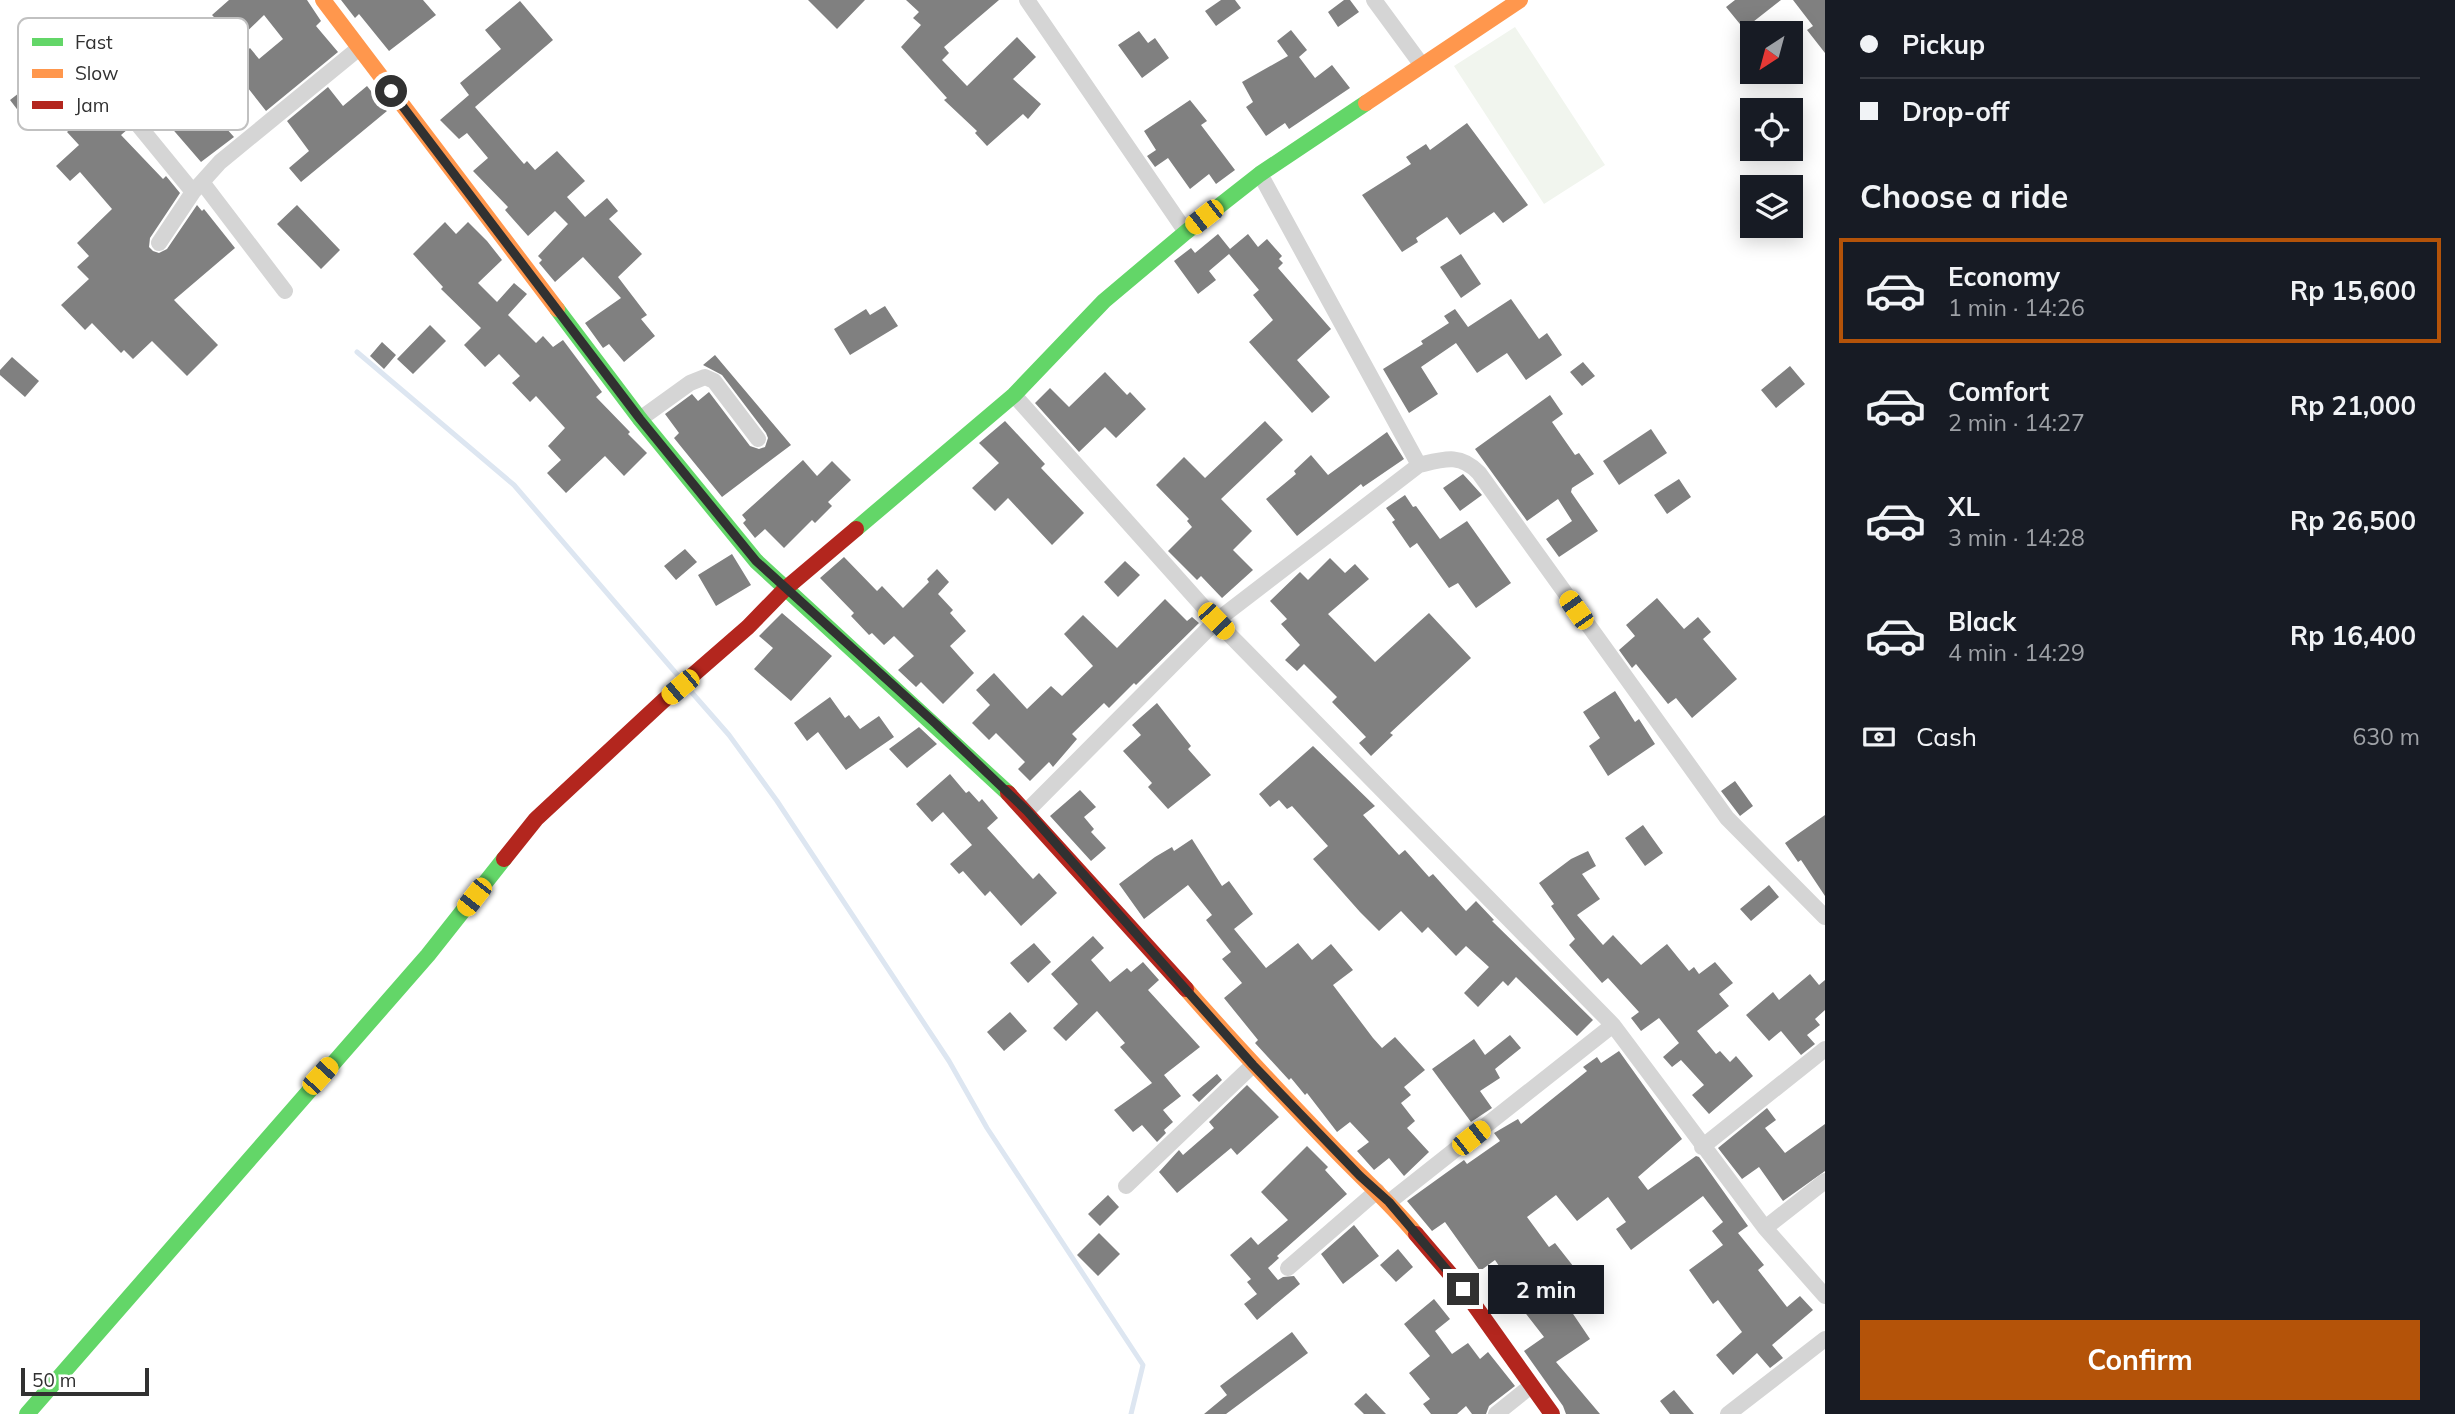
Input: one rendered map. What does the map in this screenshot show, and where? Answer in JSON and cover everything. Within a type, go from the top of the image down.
[{"type":"street","points":[[323,0],[640,419],[756,561],[936,724],[1027,811],[1253,1065],[1389,1202],[1463,1289],[1552,1414]]},
{"type":"street","points":[[1027,0],[1186,232]]},
{"type":"street","points":[[1374,0],[1420,64]]},
{"type":"street","points":[[27,1414],[428,955],[536,819],[663,701],[748,627],[785,589],[1014,395],[1104,301],[1186,232],[1260,174],[1420,64],[1520,0]]},
{"type":"street","points":[[159,243],[197,187],[220,162],[358,49]]},
{"type":"street","points":[[147,130],[285,291]]},
{"type":"street","points":[[1260,174],[1419,465]]},
{"type":"street","points":[[640,419],[690,383],[705,377],[715,382],[758,439]]},
{"type":"street","points":[[1014,395],[1216,621],[1613,1025],[1765,1228],[1825,1296]]},
{"type":"street","points":[[1027,811],[1216,621],[1419,465],[1449,457],[1470,463],[1479,472],[1727,818],[1825,917]]},
{"type":"street","points":[[1389,1202],[1613,1025]]},
{"type":"street","points":[[1702,1147],[1825,1049]]},
{"type":"street","points":[[1126,1186],[1253,1065]]},
{"type":"street","points":[[1765,1228],[1825,1181]]},
{"type":"street","points":[[1288,1268],[1377,1191]]},
{"type":"street","points":[[1728,1414],[1825,1339]]},
{"type":"street","points":[[1496,1414],[1531,1386]]},
{"type":"shaded area","points":[[1515,27],[1605,165],[1544,204],[1454,66]]},
{"type":"building","points":[[229,0],[307,0],[321,21],[316,26],[338,52],[266,111],[248,88],[248,50],[250,48],[259,59],[283,39],[264,15],[248,30],[248,18],[215,18],[212,15]]},
{"type":"building","points":[[341,0],[423,0],[436,15],[389,51],[359,14],[355,18]]},
{"type":"building","points":[[808,0],[865,0],[837,29]]},
{"type":"building","points":[[906,0],[999,0],[944,47],[949,53],[942,60],[967,86],[1017,37],[1036,57],[1013,79],[1041,104],[1028,119],[1023,114],[987,146],[975,133],[977,131],[944,100],[947,98],[901,47],[921,25],[913,18],[919,12]]},
{"type":"building","points":[[1221,0],[1235,0],[1241,8],[1216,26],[1205,11]]},
{"type":"building","points":[[1344,0],[1350,0],[1359,12],[1338,27],[1328,12]]},
{"type":"building","points":[[1735,0],[1781,0],[1754,21],[1740,21],[1740,24],[1726,7]]},
{"type":"building","points":[[1793,0],[1825,0],[1825,53],[1807,30],[1813,26]]},
{"type":"building","points":[[520,1],[553,40],[475,107],[524,164],[527,161],[535,170],[557,151],[585,181],[567,197],[585,217],[607,198],[618,211],[609,219],[642,254],[618,277],[647,315],[641,319],[655,336],[624,362],[609,344],[603,348],[585,323],[621,298],[583,257],[555,282],[539,263],[542,260],[538,256],[568,224],[555,211],[528,236],[505,210],[508,207],[473,171],[488,158],[467,133],[459,139],[440,120],[469,95],[460,83],[501,49],[485,30]]},
{"type":"building","points":[[1291,30],[1307,50],[1299,57],[1315,78],[1332,65],[1350,88],[1289,129],[1285,123],[1266,136],[1246,107],[1253,102],[1242,82],[1288,56],[1277,41]]},
{"type":"building","points":[[1139,31],[1148,43],[1155,38],[1169,58],[1142,78],[1118,45]]},
{"type":"building","points":[[367,86],[387,111],[301,182],[289,168],[309,151],[287,121],[328,87],[343,106]]},
{"type":"building","points":[[18,94],[18,110],[10,100]]},
{"type":"building","points":[[1190,100],[1207,121],[1201,125],[1235,170],[1216,184],[1209,174],[1190,189],[1168,158],[1155,167],[1147,156],[1156,150],[1144,131]]},
{"type":"building","points":[[1467,123],[1528,205],[1503,223],[1494,212],[1460,235],[1447,217],[1416,238],[1418,242],[1402,252],[1362,195],[1411,164],[1406,157],[1426,144],[1430,150]]},
{"type":"building","points":[[127,130],[121,135],[163,179],[166,176],[180,193],[150,238],[149,247],[153,251],[159,253],[167,249],[197,205],[202,211],[204,209],[235,248],[174,300],[218,345],[187,376],[152,341],[133,359],[124,350],[121,353],[92,323],[85,330],[61,305],[89,279],[77,267],[89,256],[77,243],[112,209],[80,172],[70,181],[56,166],[79,145],[67,132]]},
{"type":"building","points":[[173,130],[228,130],[234,137],[201,162]]},
{"type":"building","points":[[297,205],[340,250],[321,269],[277,224]]},
{"type":"building","points":[[445,222],[456,234],[468,222],[487,241],[502,260],[478,283],[497,302],[514,283],[527,294],[508,315],[536,343],[543,336],[553,347],[563,340],[602,392],[596,397],[647,453],[624,476],[605,456],[566,493],[547,473],[561,460],[548,446],[565,428],[536,396],[530,402],[512,383],[520,376],[499,354],[485,367],[464,345],[481,328],[441,289],[443,287],[413,254]]},
{"type":"building","points":[[1218,234],[1230,249],[1248,234],[1258,247],[1267,239],[1282,256],[1279,259],[1283,263],[1278,268],[1331,329],[1297,360],[1330,397],[1312,413],[1249,342],[1273,320],[1253,295],[1259,290],[1229,254],[1209,271],[1216,280],[1198,294],[1174,261],[1191,248],[1195,253]]},
{"type":"building","points":[[1461,254],[1481,284],[1461,298],[1440,267]]},
{"type":"building","points":[[1511,299],[1539,339],[1547,333],[1562,355],[1526,380],[1507,353],[1477,373],[1456,343],[1421,367],[1438,394],[1409,413],[1383,369],[1423,344],[1421,341],[1449,323],[1444,316],[1455,309],[1468,327]]},
{"type":"building","points":[[885,306],[898,326],[850,355],[834,329],[866,309],[870,315]]},
{"type":"building","points":[[430,325],[446,341],[413,374],[397,359]]},
{"type":"building","points":[[382,342],[396,355],[384,369],[370,356]]},
{"type":"building","points":[[715,355],[791,445],[722,497],[674,438],[679,433],[665,414],[692,394],[698,401],[709,392],[750,446],[759,449],[765,447],[768,438],[766,433],[722,375],[703,365]]},
{"type":"building","points":[[12,357],[39,381],[25,397],[0,375],[0,370]]},
{"type":"building","points":[[1583,362],[1595,376],[1582,386],[1570,372]]},
{"type":"building","points":[[1790,366],[1805,384],[1776,408],[1761,390]]},
{"type":"building","points":[[1105,372],[1127,395],[1130,392],[1146,409],[1116,438],[1105,427],[1079,452],[1035,403],[1050,388],[1069,407]]},
{"type":"building","points":[[1550,395],[1563,414],[1552,422],[1575,455],[1579,453],[1594,474],[1572,488],[1571,492],[1598,531],[1559,557],[1546,539],[1572,521],[1558,499],[1527,521],[1475,449]]},
{"type":"building","points":[[1005,421],[1045,464],[1041,468],[1084,513],[1052,545],[1008,498],[995,511],[972,488],[999,463],[979,443]]},
{"type":"building","points":[[1265,421],[1283,440],[1221,499],[1252,531],[1233,550],[1253,570],[1222,598],[1201,576],[1197,580],[1168,551],[1192,527],[1187,521],[1189,519],[1156,485],[1184,457],[1205,478]]},
{"type":"building","points":[[1651,429],[1667,453],[1619,485],[1603,461]]},
{"type":"building","points":[[1387,432],[1404,459],[1363,487],[1361,484],[1297,536],[1266,499],[1296,474],[1294,471],[1311,455],[1328,475]]},
{"type":"building","points":[[803,460],[817,476],[832,461],[851,480],[828,502],[832,506],[815,523],[812,520],[784,548],[765,529],[755,538],[743,523],[746,520],[742,515]]},
{"type":"building","points":[[1463,474],[1482,495],[1460,511],[1443,488]]},
{"type":"building","points":[[1679,479],[1691,497],[1667,514],[1654,495]]},
{"type":"building","points":[[1405,495],[1440,539],[1467,521],[1511,583],[1476,608],[1458,583],[1449,588],[1417,543],[1410,548],[1392,522],[1395,520],[1386,508]]},
{"type":"building","points":[[685,549],[697,562],[676,580],[664,566]]},
{"type":"building","points":[[732,554],[751,585],[716,606],[698,575]]},
{"type":"building","points":[[844,557],[877,591],[882,586],[903,608],[929,582],[927,579],[937,569],[949,582],[938,594],[953,610],[950,613],[966,631],[950,646],[974,673],[943,704],[921,682],[916,687],[898,670],[914,656],[894,636],[884,645],[872,633],[869,635],[851,616],[854,613],[820,578]]},
{"type":"building","points":[[1330,558],[1345,573],[1355,564],[1369,579],[1328,614],[1375,662],[1429,613],[1471,658],[1390,733],[1393,735],[1371,756],[1359,743],[1366,737],[1332,702],[1337,697],[1304,664],[1297,671],[1285,660],[1300,645],[1281,624],[1287,619],[1270,601],[1300,572],[1308,580]]},
{"type":"building","points":[[1125,561],[1140,575],[1118,597],[1104,582]]},
{"type":"building","points":[[1657,598],[1684,629],[1698,617],[1711,632],[1703,639],[1737,679],[1692,718],[1676,698],[1668,704],[1636,664],[1632,668],[1619,650],[1635,636],[1626,625]]},
{"type":"building","points":[[1165,599],[1187,621],[1192,617],[1199,623],[1136,685],[1134,683],[1109,708],[1104,703],[1072,734],[1077,739],[1053,767],[1049,762],[1030,781],[1018,769],[1025,762],[996,733],[989,740],[972,723],[990,705],[976,690],[994,673],[1027,709],[1051,686],[1062,696],[1093,666],[1064,634],[1083,615],[1117,648]]},
{"type":"building","points":[[782,613],[832,656],[791,701],[754,669],[773,648],[759,636]]},
{"type":"building","points":[[1615,691],[1635,722],[1639,719],[1655,744],[1608,776],[1589,746],[1600,738],[1583,712]]},
{"type":"building","points":[[830,697],[845,718],[849,715],[860,729],[879,716],[894,737],[846,770],[818,732],[807,741],[794,723]]},
{"type":"building","points":[[1157,703],[1191,746],[1188,749],[1211,775],[1168,809],[1148,787],[1152,783],[1123,751],[1141,735],[1132,725]]},
{"type":"building","points":[[919,727],[937,744],[907,768],[889,749]]},
{"type":"building","points":[[1313,746],[1375,806],[1363,815],[1399,855],[1405,850],[1429,877],[1433,874],[1466,911],[1476,901],[1494,920],[1492,921],[1593,1020],[1577,1036],[1516,977],[1508,986],[1503,981],[1478,1007],[1464,993],[1489,967],[1466,946],[1456,956],[1428,927],[1422,933],[1401,911],[1379,931],[1360,912],[1313,859],[1328,846],[1292,806],[1287,809],[1279,800],[1270,807],[1259,794]]},
{"type":"building","points":[[950,774],[966,793],[969,791],[979,802],[982,799],[998,818],[987,828],[1033,879],[1039,873],[1057,893],[1021,926],[990,891],[985,896],[963,871],[959,874],[950,864],[972,845],[943,812],[932,822],[916,804]]},
{"type":"building","points":[[1735,781],[1753,806],[1740,816],[1721,791]]},
{"type":"building","points":[[1080,790],[1096,807],[1084,817],[1094,829],[1091,832],[1106,848],[1091,861],[1050,816]]},
{"type":"building","points":[[1825,815],[1825,896],[1801,860],[1798,862],[1785,843]]},
{"type":"building","points":[[1643,825],[1663,853],[1645,866],[1625,838]]},
{"type":"building","points":[[1192,839],[1222,886],[1229,881],[1253,914],[1234,929],[1266,968],[1298,943],[1312,960],[1331,944],[1353,970],[1333,985],[1382,1048],[1395,1037],[1425,1070],[1404,1087],[1411,1095],[1401,1103],[1415,1121],[1407,1128],[1429,1152],[1404,1176],[1389,1158],[1374,1170],[1357,1151],[1369,1142],[1350,1122],[1337,1132],[1307,1093],[1305,1095],[1291,1078],[1289,1080],[1255,1043],[1258,1040],[1224,998],[1242,983],[1222,959],[1231,952],[1206,920],[1212,915],[1188,885],[1144,919],[1119,884],[1155,857],[1172,847],[1174,851]]},
{"type":"building","points":[[1588,851],[1596,866],[1582,874],[1600,899],[1577,915],[1603,945],[1613,935],[1641,965],[1667,944],[1689,971],[1694,967],[1699,974],[1715,962],[1733,983],[1719,994],[1729,1006],[1697,1031],[1716,1054],[1720,1051],[1730,1062],[1736,1056],[1753,1076],[1709,1114],[1692,1095],[1704,1085],[1681,1060],[1672,1067],[1663,1057],[1679,1043],[1659,1018],[1641,1031],[1631,1018],[1639,1012],[1608,978],[1602,983],[1569,945],[1575,939],[1551,906],[1554,904],[1539,883],[1571,859]]},
{"type":"building","points":[[1769,885],[1779,897],[1751,921],[1740,909]]},
{"type":"building","points":[[1093,936],[1104,948],[1091,960],[1110,982],[1127,968],[1131,972],[1143,962],[1159,980],[1148,990],[1200,1047],[1164,1075],[1181,1096],[1163,1110],[1173,1122],[1157,1142],[1142,1125],[1133,1132],[1114,1110],[1152,1083],[1120,1047],[1125,1043],[1097,1011],[1066,1041],[1053,1028],[1078,1004],[1051,974]]},
{"type":"building","points":[[1034,943],[1051,962],[1028,983],[1010,963]]},
{"type":"building","points":[[1810,974],[1819,985],[1825,980],[1825,1010],[1815,1019],[1820,1025],[1807,1035],[1815,1044],[1801,1055],[1781,1031],[1769,1041],[1746,1015],[1773,992],[1779,1000]]},
{"type":"building","points":[[1010,1012],[1027,1031],[1004,1051],[987,1032]]},
{"type":"building","points":[[1510,1035],[1521,1048],[1495,1069],[1500,1078],[1480,1091],[1492,1108],[1471,1122],[1432,1069],[1474,1039],[1485,1055]]},
{"type":"building","points":[[1619,1051],[1682,1139],[1638,1177],[1648,1190],[1696,1156],[1699,1157],[1748,1226],[1738,1233],[1764,1265],[1758,1270],[1787,1307],[1800,1296],[1813,1310],[1772,1345],[1783,1358],[1770,1368],[1757,1353],[1733,1375],[1716,1355],[1742,1332],[1718,1300],[1713,1304],[1689,1270],[1723,1245],[1712,1231],[1723,1222],[1703,1196],[1631,1250],[1616,1229],[1626,1222],[1608,1197],[1577,1221],[1556,1195],[1527,1217],[1549,1247],[1555,1243],[1588,1285],[1565,1302],[1590,1339],[1556,1362],[1600,1414],[1566,1414],[1524,1351],[1544,1337],[1520,1306],[1524,1303],[1495,1260],[1480,1271],[1445,1222],[1432,1231],[1407,1201],[1464,1160],[1467,1164],[1500,1141],[1494,1133],[1518,1119],[1521,1124],[1587,1071],[1583,1067],[1597,1057],[1601,1063]]},
{"type":"building","points":[[1217,1074],[1222,1080],[1199,1102],[1192,1095]]},
{"type":"building","points":[[1247,1085],[1279,1117],[1237,1155],[1231,1148],[1177,1193],[1159,1172],[1179,1150],[1183,1155],[1214,1128],[1209,1122]]},
{"type":"building","points":[[1767,1108],[1776,1120],[1765,1128],[1785,1153],[1825,1124],[1825,1171],[1783,1201],[1759,1167],[1742,1179],[1718,1148]]},
{"type":"building","points":[[1307,1146],[1328,1167],[1325,1170],[1347,1194],[1277,1256],[1279,1258],[1268,1268],[1278,1280],[1294,1276],[1300,1284],[1257,1320],[1244,1304],[1257,1294],[1247,1282],[1251,1279],[1230,1255],[1251,1237],[1258,1245],[1288,1220],[1261,1192]]},
{"type":"building","points":[[1108,1195],[1119,1207],[1100,1226],[1088,1214]]},
{"type":"building","points":[[1354,1225],[1379,1256],[1343,1284],[1321,1254]]},
{"type":"building","points":[[1099,1233],[1120,1254],[1098,1276],[1077,1255]]},
{"type":"building","points":[[1398,1249],[1413,1267],[1396,1282],[1380,1265]]},
{"type":"building","points":[[1434,1299],[1450,1319],[1435,1331],[1452,1354],[1468,1343],[1480,1359],[1488,1352],[1515,1386],[1489,1406],[1486,1414],[1472,1414],[1466,1406],[1457,1414],[1431,1414],[1423,1404],[1430,1399],[1409,1373],[1430,1356],[1404,1324]]},
{"type":"building","points":[[1292,1332],[1308,1353],[1226,1414],[1204,1414],[1227,1395],[1220,1386]]},
{"type":"building","points":[[1674,1390],[1694,1414],[1670,1414],[1660,1401]]},
{"type":"building","points":[[1366,1393],[1386,1414],[1364,1414],[1354,1404]]},
{"type":"waterway","points":[[357,352],[514,485],[681,679]]},
{"type":"waterway","points":[[687,687],[729,735],[777,801],[949,1061],[987,1128],[1143,1365],[1131,1414]]},
{"type":"traffic: fast","points":[[856,529],[1014,395],[1104,301],[1186,232],[1260,174],[1366,103]]},
{"type":"traffic: fast","points":[[557,309],[640,419],[756,561],[1008,793]]},
{"type":"traffic: fast","points":[[27,1414],[428,955],[504,859]]},
{"type":"traffic: slow","points":[[323,0],[557,309]]},
{"type":"traffic: slow","points":[[1366,103],[1520,0]]},
{"type":"traffic: slow","points":[[1186,989],[1416,1234]]},
{"type":"traffic: jam","points":[[504,859],[536,819],[663,701],[748,627],[785,589],[856,529]]},
{"type":"traffic: jam","points":[[1008,793],[1186,989]]},
{"type":"traffic: jam","points":[[1416,1234],[1463,1289],[1552,1414]]},
{"type":"route","points":[[391,91],[640,419],[756,561],[936,724],[1027,811],[1253,1065],[1360,1176],[1389,1202],[1463,1289]]}]
